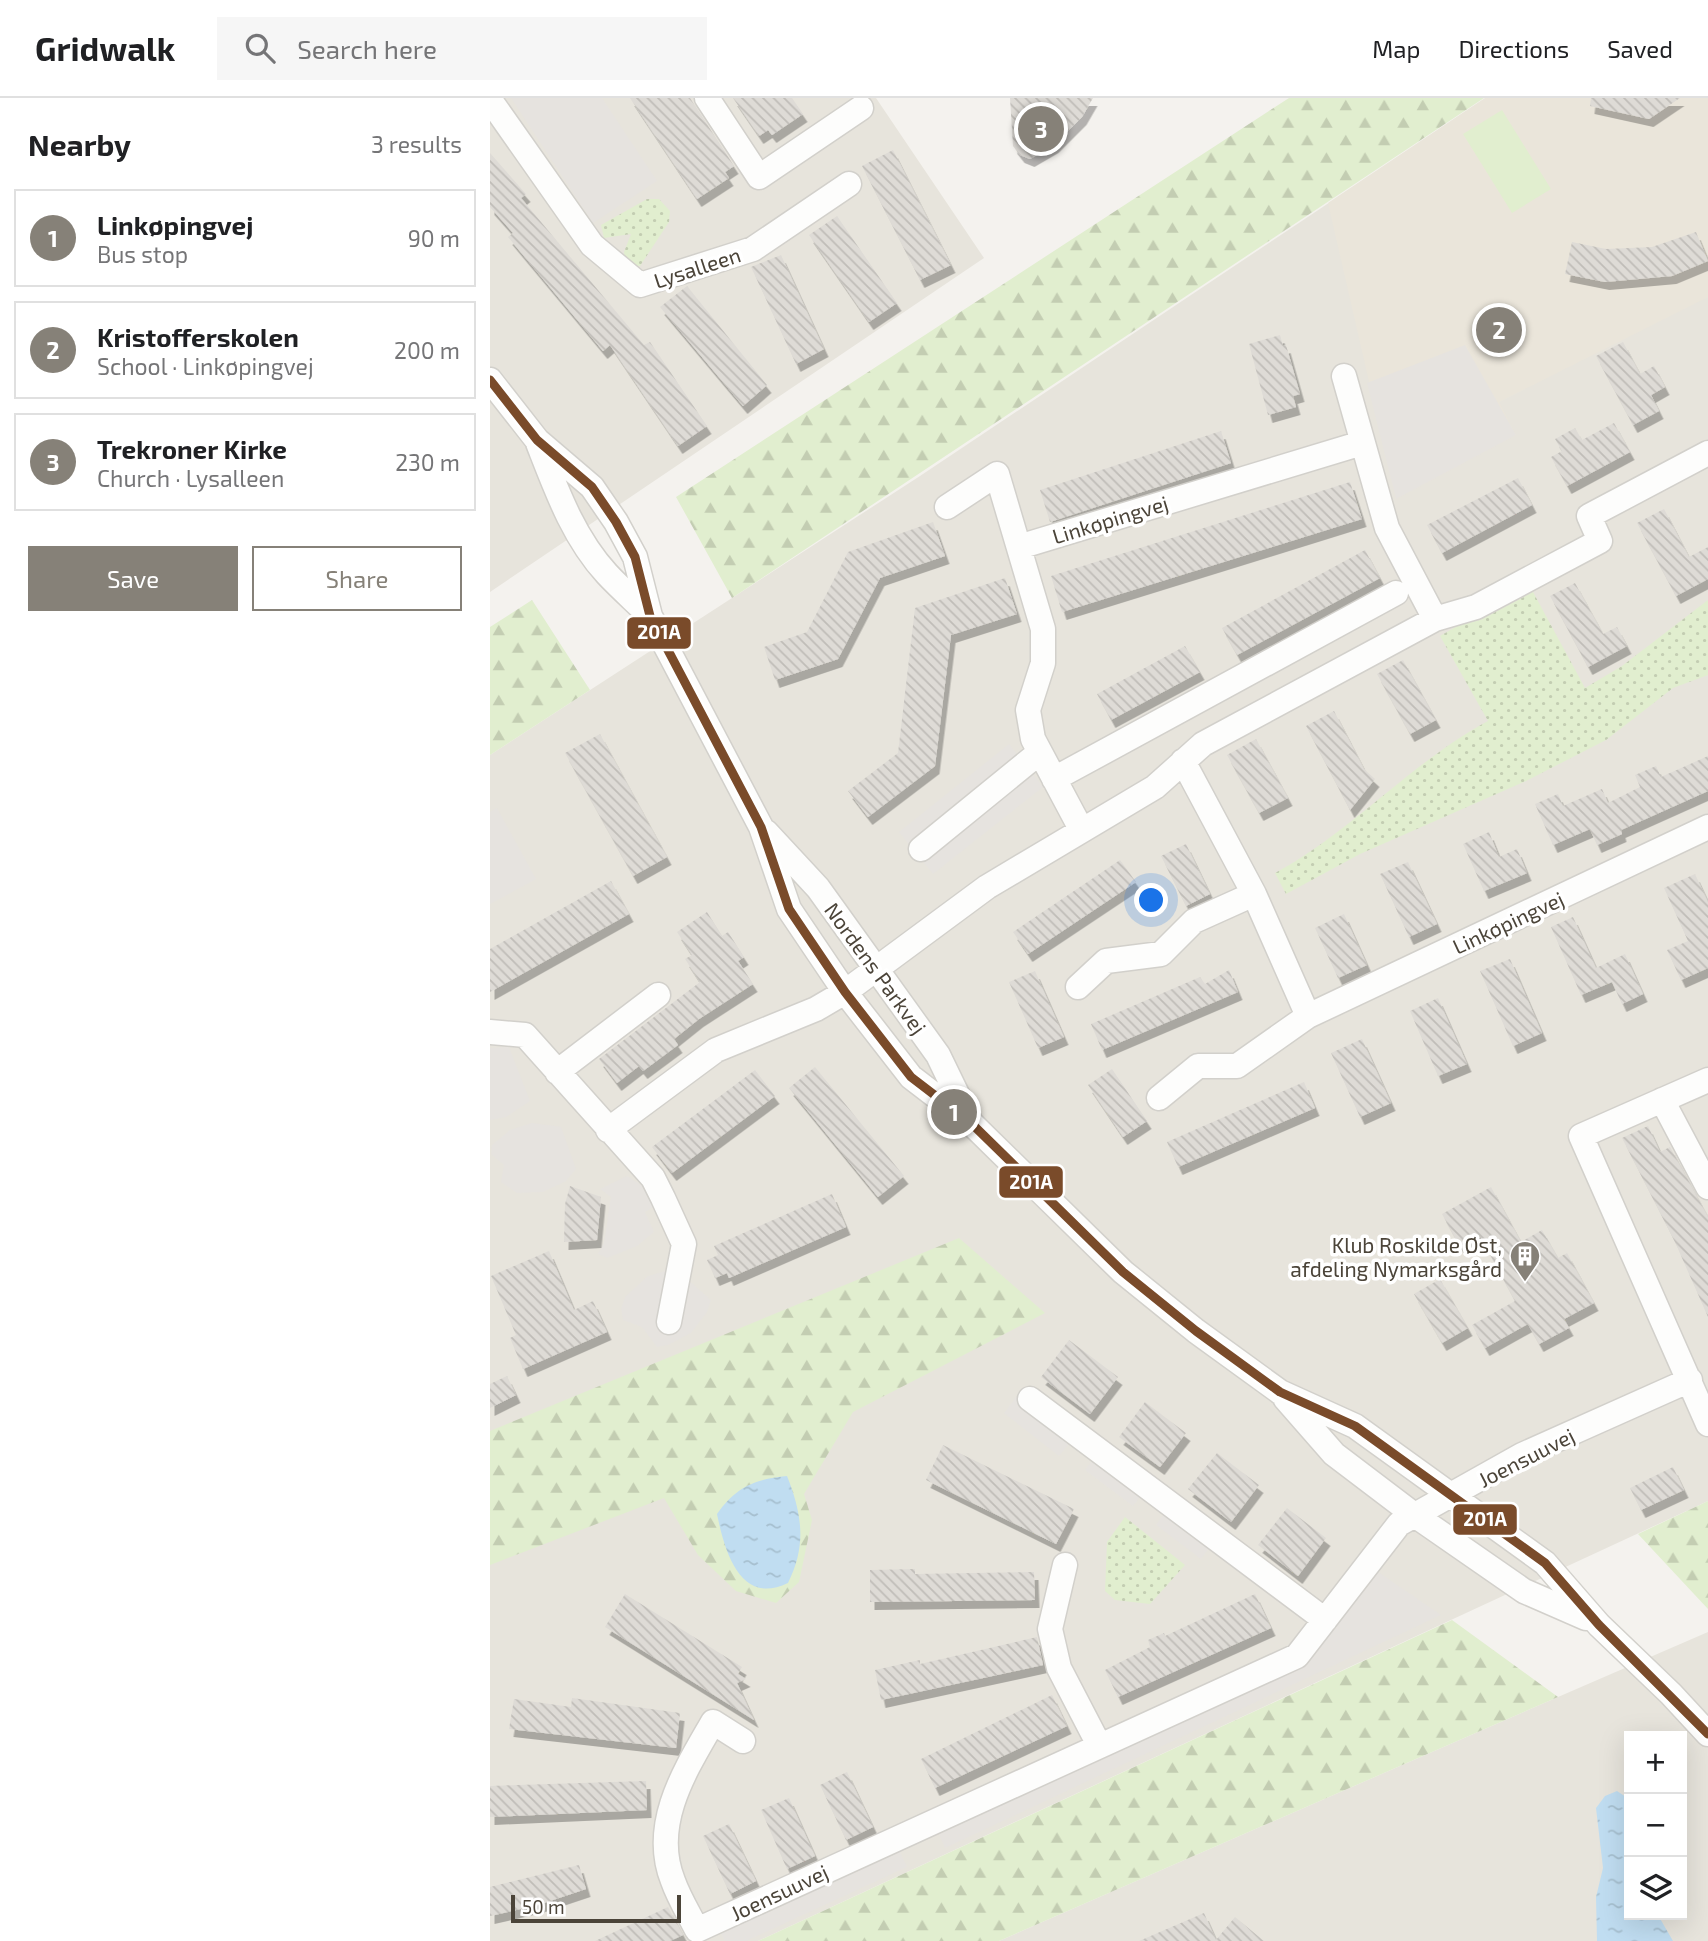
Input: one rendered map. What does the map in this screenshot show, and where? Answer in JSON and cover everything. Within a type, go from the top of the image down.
[{"type":"street","points":[[707,98],[759,177],[861,108]]},
{"type":"street","name":"Lysalleen","points":[[490,100],[592,245],[640,285],[752,249],[849,184]]},
{"type":"street","points":[[1344,376],[1387,528],[1435,619]]},
{"type":"street","name":"Nordens Parkvej","points":[[490,380],[537,440],[592,486],[616,522],[635,557],[650,616],[761,827],[789,909],[845,992],[911,1077],[971,1123],[1123,1272],[1196,1331],[1280,1392],[1355,1426],[1545,1563],[1599,1625],[1671,1694],[1708,1734]]},
{"type":"street","name":"Nordens Parkvej","points":[[537,440],[564,508],[584,543],[606,572],[650,616]]},
{"type":"street","name":"Linkøpingvej","points":[[1019,547],[1362,443]]},
{"type":"street","points":[[608,1130],[716,1050],[816,1009],[845,992],[987,887],[1155,787],[1203,744],[1435,619],[1476,607],[1601,541],[1589,516],[1708,453]]},
{"type":"street","points":[[947,507],[997,474],[1043,629],[1043,663],[1028,710],[1033,739],[1081,829]]},
{"type":"street","points":[[1054,779],[1396,593]]},
{"type":"street","points":[[921,849],[1040,752]]},
{"type":"street","points":[[1183,761],[1254,894],[1308,1016]]},
{"type":"street","name":"Nordens Parkvej","points":[[761,827],[818,888],[939,1055],[971,1123]]},
{"type":"street","name":"Linkøpingvej","points":[[1159,1098],[1199,1066],[1237,1066],[1308,1016],[1708,827]]},
{"type":"street","points":[[1078,988],[1106,961],[1161,954],[1194,921],[1254,894]]},
{"type":"street","points":[[557,1072],[658,995]]},
{"type":"street","points":[[490,1032],[525,1035],[653,1178],[684,1244],[669,1322]]},
{"type":"street","points":[[1708,1080],[1581,1136],[1708,1424]]},
{"type":"street","points":[[1662,1100],[1708,1187]]},
{"type":"street","name":"Joensuuvej","points":[[743,1741],[713,1722],[679,1783],[667,1819],[667,1851],[672,1878],[697,1930],[1297,1656],[1398,1524],[1413,1514],[1454,1496],[1522,1455],[1690,1380]]},
{"type":"street","name":"Nordens Parkvej","points":[[1280,1392],[1334,1454],[1413,1514],[1524,1591],[1599,1625]]},
{"type":"street","points":[[1030,1399],[1325,1620]]},
{"type":"street","points":[[1065,1565],[1050,1629],[1059,1668],[1099,1745]]},
{"type":"shaded area","points":[[490,98],[876,98],[984,258],[490,592]]},
{"type":"shaded area","points":[[511,98],[602,98],[657,181],[593,223]]},
{"type":"shaded area","points":[[1485,98],[1708,98],[1708,297],[1499,402],[1516,435],[1396,499],[1328,203]]},
{"type":"shaded area","points":[[1486,98],[1708,98],[1708,1501],[758,1941],[490,1941],[490,755],[920,476]]},
{"type":"shaded area","points":[[1465,345],[1516,435],[1396,499],[1367,383]]},
{"type":"shaded area","points":[[1009,744],[1043,787],[933,874],[899,832]]},
{"type":"shaded area","points":[[497,808],[536,879],[490,904],[490,812]]},
{"type":"shaded area","points":[[509,1047],[530,1101],[506,1117],[490,1120],[490,1048]]},
{"type":"shaded area","points":[[532,1123],[561,1127],[576,1169],[566,1181],[543,1192],[517,1193],[501,1182],[504,1165],[491,1154],[492,1145],[510,1130]]},
{"type":"shaded area","points":[[627,1176],[644,1187],[655,1206],[645,1212],[654,1232],[637,1246],[607,1258],[598,1254],[604,1243],[611,1197],[600,1189]]},
{"type":"shaded area","points":[[675,1268],[711,1300],[707,1312],[691,1333],[668,1345],[657,1347],[642,1327],[623,1320],[621,1309],[625,1297],[648,1276]]},
{"type":"shaded area","points":[[1020,1392],[1076,1435],[1059,1456],[1004,1413]]},
{"type":"shaded area","points":[[1099,1451],[1147,1488],[1133,1506],[1085,1470]]},
{"type":"shaded area","points":[[1170,1505],[1216,1539],[1201,1559],[1156,1525]]},
{"type":"shaded area","points":[[1362,1561],[1441,1615],[945,1848],[931,1817],[1292,1650]]},
{"type":"shaded area","points":[[1708,1632],[1708,1941],[999,1941]]},
{"type":"shaded area","points":[[891,1833],[907,1867],[746,1941],[725,1941],[713,1917]]},
{"type":"green space","points":[[1289,98],[1484,98],[732,598],[676,497]]},
{"type":"green space","points":[[1502,110],[1551,189],[1512,213],[1463,134]]},
{"type":"green space","points":[[647,199],[659,199],[670,211],[669,222],[640,266],[631,266],[625,261],[624,252],[631,234],[604,238],[601,225]]},
{"type":"green space","points":[[1533,592],[1585,688],[1622,666],[1708,600],[1708,675],[1673,688],[1606,740],[1526,781],[1360,854],[1286,894],[1275,873],[1330,837],[1433,757],[1488,721],[1440,636],[1459,625],[1480,620]]},
{"type":"green space","points":[[532,600],[590,690],[490,755],[490,627]]},
{"type":"green space","points":[[959,1238],[1045,1313],[853,1412],[804,1494],[812,1520],[799,1582],[776,1603],[736,1591],[698,1555],[664,1498],[490,1565],[490,1431]]},
{"type":"green space","points":[[1708,1501],[1708,1609],[1638,1534]]},
{"type":"green space","points":[[1125,1517],[1185,1565],[1150,1604],[1115,1600],[1105,1591],[1107,1542]]},
{"type":"green space","points":[[1452,1620],[1558,1697],[999,1941],[758,1941]]},
{"type":"water","points":[[787,1476],[799,1517],[798,1556],[788,1583],[771,1588],[757,1587],[746,1581],[737,1570],[724,1542],[717,1514],[731,1497],[747,1486],[765,1479]]},
{"type":"water","points":[[1617,1791],[1624,1796],[1624,1920],[1661,1920],[1673,1941],[1597,1941],[1596,1897],[1603,1868],[1596,1808],[1605,1796]]},
{"type":"building","points":[[630,98],[690,98],[734,166],[725,172],[729,178],[697,199]]},
{"type":"building","points":[[733,98],[792,98],[803,114],[772,135],[768,130],[759,136]]},
{"type":"building","points":[[1010,98],[1093,98],[1082,117],[1054,145],[1030,159],[1020,155],[1013,146]]},
{"type":"building","points":[[1591,98],[1680,98],[1649,119],[1590,106]]},
{"type":"building","points":[[893,150],[951,265],[920,280],[862,166]]},
{"type":"building","points":[[490,153],[526,194],[521,198],[644,345],[650,342],[707,426],[678,446],[610,345],[603,351],[508,237],[513,233],[490,207]]},
{"type":"building","points":[[837,216],[897,303],[869,322],[809,235]]},
{"type":"building","points":[[1696,232],[1708,261],[1672,276],[1605,282],[1565,274],[1572,242],[1606,249],[1652,247]]},
{"type":"building","points":[[781,255],[824,349],[796,364],[751,267]]},
{"type":"building","points":[[687,286],[767,385],[743,406],[660,307]]},
{"type":"building","points":[[1280,335],[1283,346],[1286,345],[1300,394],[1293,396],[1296,407],[1268,415],[1249,344]]},
{"type":"building","points":[[1623,342],[1640,374],[1654,366],[1665,387],[1651,395],[1659,411],[1633,425],[1596,356]]},
{"type":"building","points":[[1614,423],[1630,452],[1567,486],[1551,457],[1562,451],[1555,439],[1575,428],[1582,440]]},
{"type":"building","points":[[1221,431],[1231,463],[1050,522],[1040,490]]},
{"type":"building","points":[[1518,478],[1532,505],[1442,553],[1427,525]]},
{"type":"building","points":[[1350,482],[1362,519],[1062,612],[1051,576]]},
{"type":"building","points":[[1664,509],[1689,557],[1708,547],[1708,579],[1676,596],[1637,523]]},
{"type":"building","points":[[933,522],[945,556],[880,578],[838,659],[775,680],[764,647],[807,632],[848,552]]},
{"type":"building","points":[[1365,550],[1380,578],[1237,655],[1222,628]]},
{"type":"building","points":[[1005,578],[1017,614],[951,635],[935,766],[868,817],[848,791],[898,753],[915,608]]},
{"type":"building","points":[[1575,583],[1603,634],[1617,627],[1627,646],[1588,667],[1550,596]]},
{"type":"building","points":[[1185,646],[1200,672],[1111,720],[1097,694]]},
{"type":"building","points":[[1403,660],[1436,720],[1410,734],[1377,674]]},
{"type":"building","points":[[1334,711],[1364,769],[1375,779],[1350,810],[1306,726]]},
{"type":"building","points":[[600,734],[667,857],[633,876],[565,753]]},
{"type":"building","points":[[1256,739],[1288,798],[1259,813],[1227,755]]},
{"type":"building","points":[[1708,756],[1708,791],[1621,830],[1622,834],[1597,845],[1590,829],[1553,845],[1535,804],[1558,794],[1563,806],[1602,789],[1608,803],[1640,787],[1635,775],[1656,766],[1661,777]]},
{"type":"building","points":[[1489,832],[1499,857],[1517,849],[1527,873],[1484,891],[1463,844]]},
{"type":"building","points":[[1186,844],[1210,894],[1186,906],[1161,856]]},
{"type":"building","points":[[1120,860],[1136,882],[1028,954],[1013,932]]},
{"type":"building","points":[[1408,862],[1437,924],[1409,937],[1380,874]]},
{"type":"building","points":[[1695,874],[1708,902],[1708,968],[1681,980],[1667,950],[1688,941],[1664,888]]},
{"type":"building","points":[[611,881],[629,914],[490,992],[490,949]]},
{"type":"building","points":[[707,912],[722,936],[728,932],[744,957],[738,961],[753,984],[699,1019],[674,1039],[678,1045],[643,1071],[639,1066],[617,1083],[599,1059],[700,982],[685,959],[692,955],[677,932]]},
{"type":"building","points":[[1344,914],[1367,965],[1338,978],[1315,928]]},
{"type":"building","points":[[1573,917],[1596,968],[1625,954],[1643,994],[1622,1004],[1612,982],[1581,995],[1551,927]]},
{"type":"building","points":[[1510,959],[1542,1033],[1513,1046],[1480,971]]},
{"type":"building","points":[[1229,970],[1238,992],[1102,1050],[1091,1024],[1200,977],[1205,984]]},
{"type":"building","points":[[1035,971],[1064,1037],[1038,1048],[1009,982]]},
{"type":"building","points":[[1438,998],[1467,1064],[1438,1076],[1410,1011]]},
{"type":"building","points":[[1362,1039],[1391,1103],[1360,1117],[1331,1053]]},
{"type":"building","points":[[815,1067],[904,1176],[878,1197],[789,1088]]},
{"type":"building","points":[[1112,1069],[1147,1121],[1123,1137],[1088,1085]]},
{"type":"building","points":[[755,1070],[775,1096],[672,1173],[652,1147]]},
{"type":"building","points":[[1304,1082],[1315,1108],[1178,1167],[1167,1142]]},
{"type":"building","points":[[1648,1126],[1660,1152],[1670,1147],[1708,1217],[1708,1317],[1675,1242],[1622,1138]]},
{"type":"building","points":[[570,1186],[601,1197],[597,1240],[564,1242],[565,1204]]},
{"type":"building","name":"Klub Roskilde Øst, afdeling Nymarksgård","points":[[1491,1187],[1521,1242],[1542,1230],[1558,1258],[1567,1253],[1594,1303],[1564,1319],[1569,1328],[1539,1344],[1528,1324],[1485,1348],[1472,1325],[1515,1301],[1479,1234],[1459,1245],[1442,1214]]},
{"type":"building","points":[[832,1194],[846,1227],[729,1278],[727,1273],[715,1278],[707,1260],[718,1255],[714,1246]]},
{"type":"building","points":[[549,1251],[574,1310],[593,1301],[607,1332],[523,1369],[510,1338],[516,1335],[491,1276]]},
{"type":"building","points":[[1440,1279],[1468,1328],[1442,1343],[1414,1294]]},
{"type":"building","points":[[1069,1340],[1118,1377],[1090,1414],[1041,1377]]},
{"type":"building","points":[[507,1376],[516,1395],[490,1408],[490,1384]]},
{"type":"building","points":[[1145,1402],[1186,1433],[1160,1467],[1119,1437]]},
{"type":"building","points":[[943,1445],[1074,1509],[1056,1544],[926,1480]]},
{"type":"building","points":[[1217,1453],[1259,1485],[1231,1522],[1188,1489]]},
{"type":"building","points":[[1673,1467],[1684,1490],[1641,1510],[1630,1488]]},
{"type":"building","points":[[1287,1508],[1326,1538],[1298,1576],[1258,1545]]},
{"type":"building","points":[[915,1569],[915,1574],[1034,1572],[1035,1600],[870,1602],[870,1570]]},
{"type":"building","points":[[625,1594],[742,1667],[738,1674],[746,1679],[737,1683],[754,1720],[605,1627]]},
{"type":"building","points":[[1255,1594],[1271,1628],[1118,1697],[1105,1670],[1150,1647],[1148,1640],[1164,1633],[1165,1636]]},
{"type":"building","points":[[1037,1637],[1043,1665],[881,1700],[875,1670],[920,1660],[920,1664]]},
{"type":"building","points":[[1052,1695],[1067,1726],[935,1788],[921,1759]]},
{"type":"building","points":[[572,1698],[680,1713],[676,1748],[509,1729],[514,1699],[571,1707]]},
{"type":"building","points":[[847,1772],[873,1827],[846,1840],[820,1785]]},
{"type":"building","points":[[646,1781],[647,1810],[490,1817],[490,1786]]},
{"type":"building","points":[[789,1798],[815,1856],[787,1869],[761,1810]]},
{"type":"building","points":[[729,1824],[756,1881],[730,1894],[703,1836]]},
{"type":"building","points":[[579,1865],[586,1889],[538,1905],[490,1916],[490,1887]]},
{"type":"building","points":[[668,1907],[683,1935],[670,1941],[595,1941]]},
{"type":"building","points":[[1204,1913],[1216,1940],[1235,1917],[1264,1941],[1139,1941]]},
{"type":"transit line","name":"201A","points":[[490,380],[537,440],[592,487],[616,522],[635,557],[650,616],[761,827],[789,909],[845,992],[911,1077],[971,1123],[1123,1272],[1196,1331],[1280,1392],[1355,1426],[1545,1563],[1599,1625],[1708,1734]]},
{"type":"place","name":"Trekroner Kirke","points":[[1041,129]]},
{"type":"place","name":"Kristofferskolen","points":[[1499,330]]},
{"type":"place","name":"Linkøpingvej","points":[[954,1112]]},
{"type":"place","name":"Klub Roskilde Øst, afdeling Nymarksgård","points":[[1525,1283]]}]
